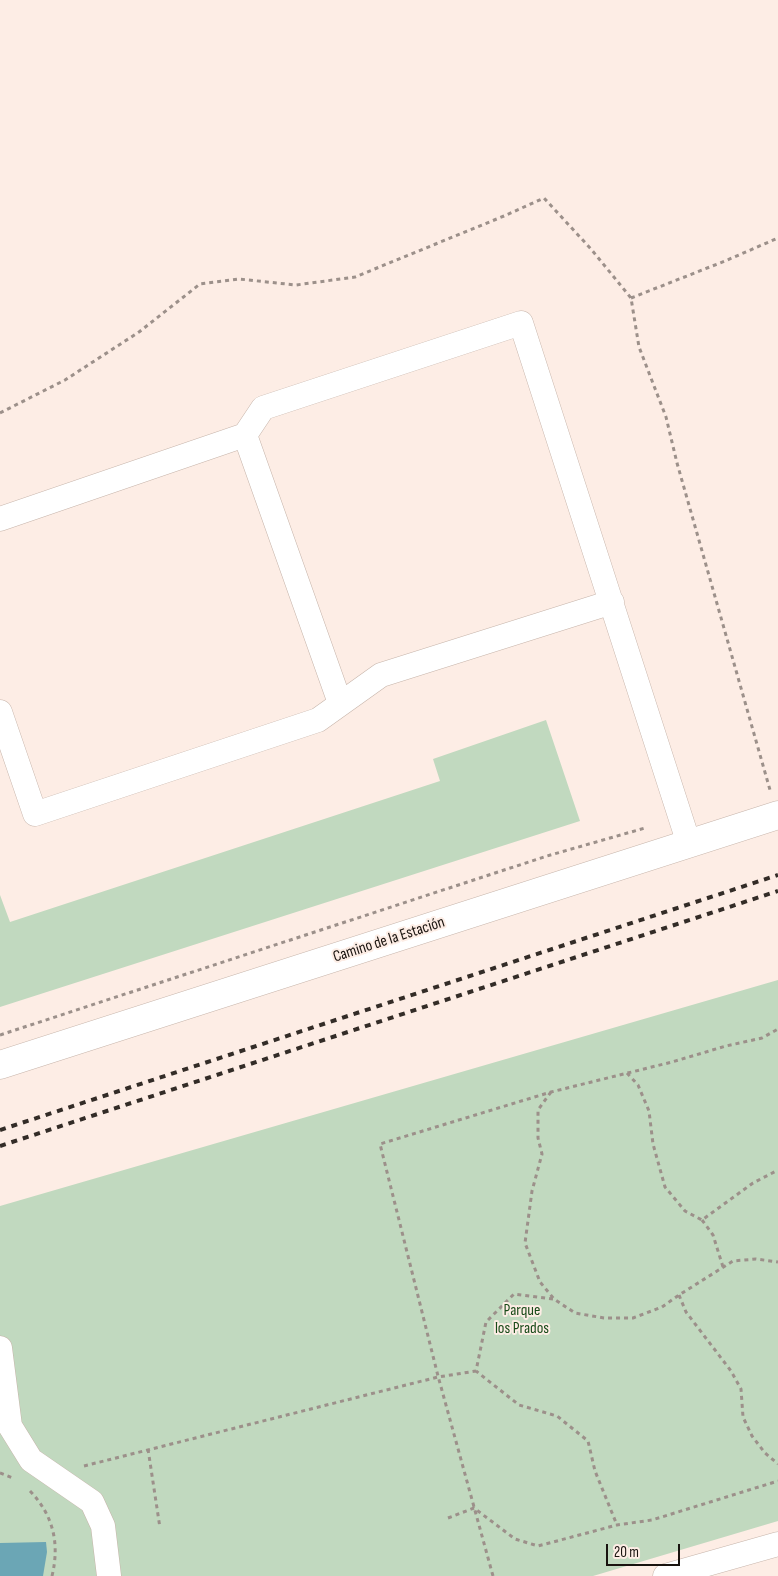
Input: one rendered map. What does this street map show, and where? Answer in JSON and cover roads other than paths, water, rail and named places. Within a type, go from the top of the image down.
[{"type":"street","points":[[0,519],[245,435],[263,408],[521,323],[689,844]]},
{"type":"street","points":[[245,435],[340,703]]},
{"type":"street","points":[[0,712],[7,759],[35,814],[318,720],[380,675],[612,602]]},
{"type":"street","name":"Camino de la Estación","points":[[0,1065],[689,844],[775,807]]},
{"type":"street","points":[[0,1348],[10,1426],[31,1460],[92,1502],[103,1526],[109,1576]]},
{"type":"street","points":[[665,1576],[778,1544]]},
{"type":"water","points":[[46,1542],[47,1552],[43,1576],[0,1576],[0,1543]]},
{"type":"railway","points":[[0,1130],[778,875]]},
{"type":"railway","points":[[0,1146],[778,891]]},
{"type":"park label","name":"Parque los Prados","points":[[522,1320]]}]
